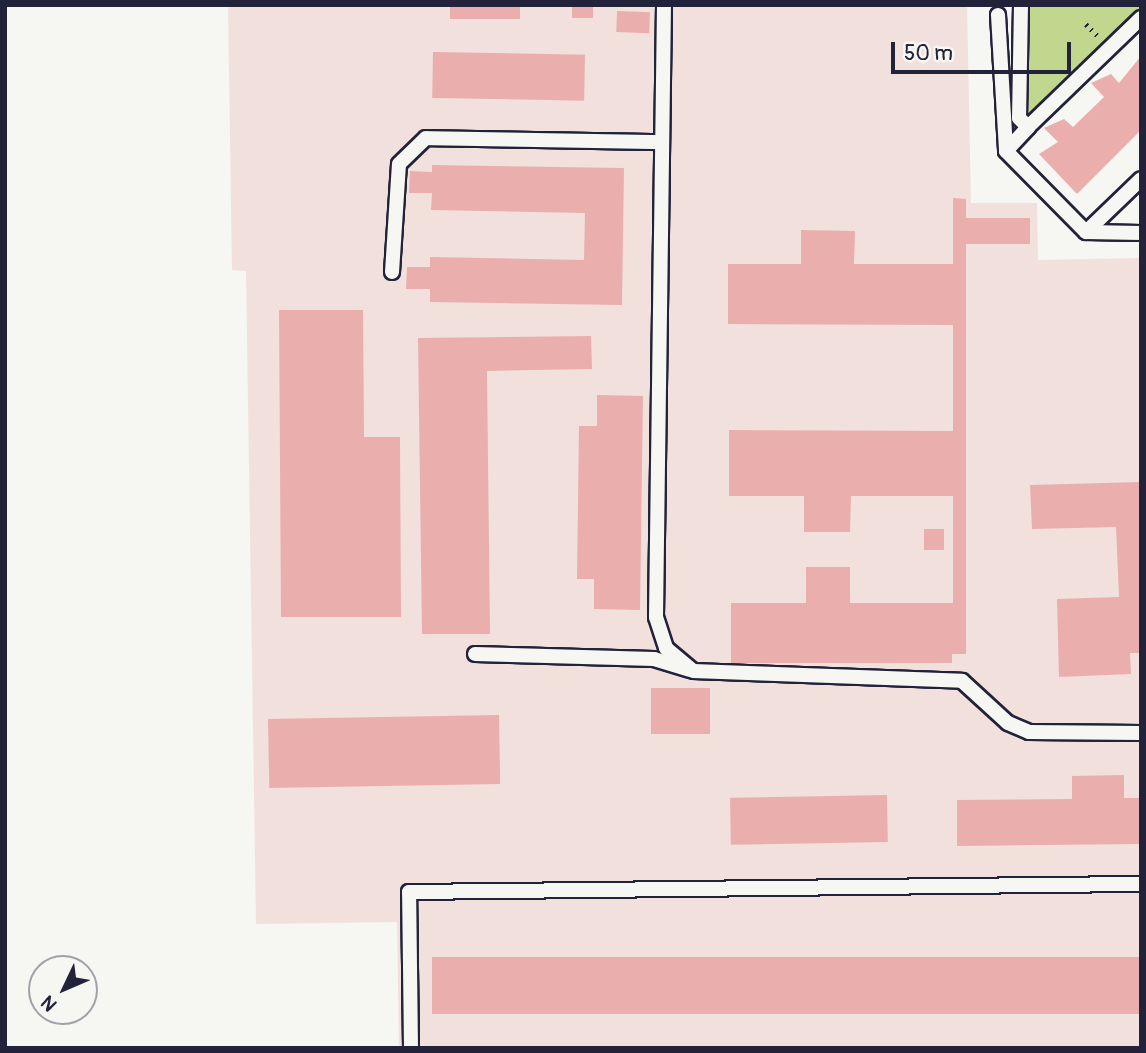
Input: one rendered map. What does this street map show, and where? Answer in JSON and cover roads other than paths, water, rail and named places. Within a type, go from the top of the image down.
[{"type":"lane","points":[[664,5],[659,142],[656,617],[666,648],[693,671]]},
{"type":"lane","points":[[1021,5],[1019,118],[1028,127]]},
{"type":"lane","points":[[998,15],[1006,151],[1086,232],[1141,233]]},
{"type":"lane","points":[[1006,151],[1141,18]]},
{"type":"lane","points":[[392,272],[399,164],[426,138],[659,142]]},
{"type":"lane","points":[[1086,232],[1141,179]]},
{"type":"lane","points":[[475,654],[654,659],[693,671],[962,681],[1008,723],[1029,732],[1141,733]]},
{"type":"lane","points":[[411,1048],[409,892],[1141,884]]}]
